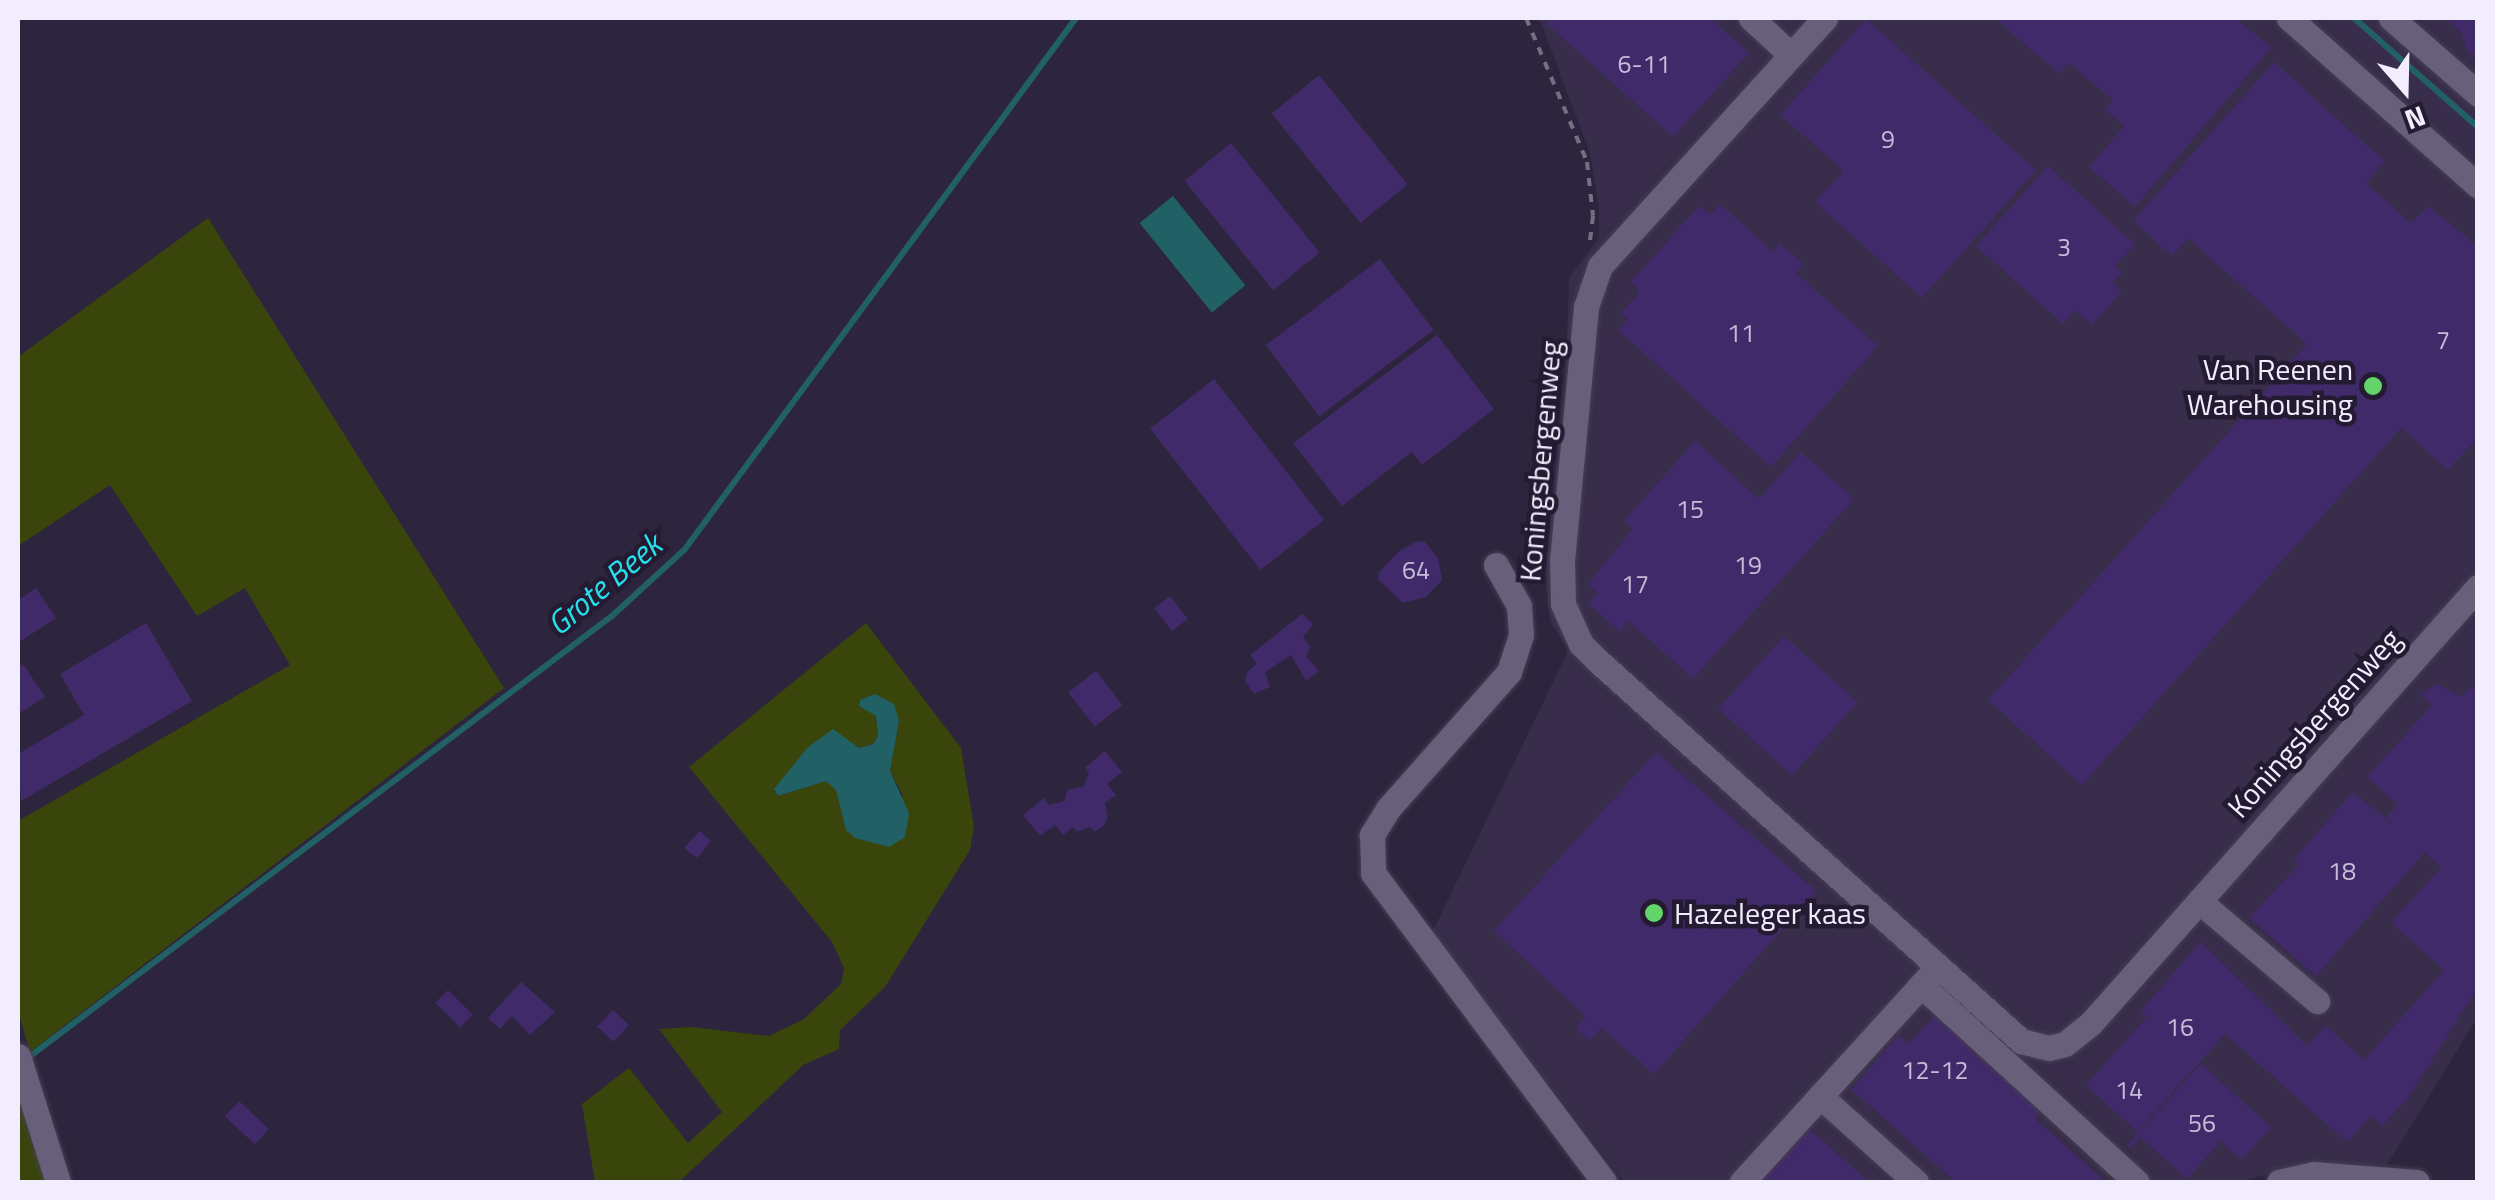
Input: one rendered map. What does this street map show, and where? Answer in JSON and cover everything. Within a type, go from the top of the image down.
[{"type":"street","points":[[1751,18],[1791,55]]},
{"type":"street","name":"Koningsbergenweg","points":[[1825,18],[1610,252],[1593,284],[1586,307],[1563,540],[1562,604],[1590,652],[2138,1182]]},
{"type":"street","points":[[2289,18],[2478,186]]},
{"type":"street","points":[[2391,18],[2478,94]]},
{"type":"street","points":[[1496,565],[1518,606],[1521,635],[1509,672],[1388,809],[1372,835],[1373,873],[1604,1182]]},
{"type":"street","name":"Koningsbergenweg","points":[[1929,976],[2021,1041],[2049,1048],[2065,1044],[2091,1023],[2478,588]]},
{"type":"street","points":[[1518,606],[1562,604]]},
{"type":"street","points":[[2199,901],[2317,1002]]},
{"type":"street","points":[[1742,1182],[1929,976]]},
{"type":"street","points":[[18,1056],[58,1182]]},
{"type":"street","points":[[1820,1096],[1916,1182]]},
{"type":"street","points":[[2280,1182],[2312,1174],[2417,1182]]},
{"type":"path","points":[[1526,18],[1587,162],[1593,216],[1589,248]]},
{"type":"shaded area","points":[[1534,18],[2477,18],[2477,1018],[2387,1165],[2309,1162],[2240,1182],[1625,1182],[1432,933],[1569,649],[1550,622],[1545,572],[1565,389],[1569,278],[1599,237],[1599,209],[1590,153],[1541,23]]},
{"type":"shaded area","points":[[1173,196],[1245,285],[1212,312],[1140,223]]},
{"type":"shaded area","points":[[208,218],[504,688],[30,1052],[18,1011],[18,821],[290,665],[245,588],[197,616],[110,485],[18,546],[18,357]]},
{"type":"shaded area","points":[[866,623],[961,748],[974,827],[970,850],[885,987],[840,1030],[839,1049],[803,1065],[679,1182],[595,1182],[582,1104],[629,1068],[688,1143],[722,1112],[659,1029],[692,1027],[769,1036],[804,1019],[841,984],[844,968],[832,942],[689,767]],"holes":[[[875,694],[899,720],[890,771],[903,796],[846,830],[836,789],[826,781],[778,796],[774,790],[850,744],[859,748],[873,744],[878,736],[876,716],[859,706],[861,700]]]},
{"type":"shaded area","points":[[875,694],[894,704],[899,721],[890,771],[909,813],[905,837],[889,847],[855,838],[846,830],[836,790],[826,781],[778,796],[774,789],[808,747],[833,729],[859,748],[873,744],[878,736],[876,716],[859,706],[860,700]]},
{"type":"shaded area","points":[[18,1080],[50,1182],[18,1182]]},
{"type":"building","points":[[1551,18],[1710,18],[1749,53],[1673,137],[1546,23]]},
{"type":"building","points":[[1994,18],[2235,18],[2271,48],[2135,207],[2089,167],[2124,126],[2105,110],[2113,100],[2069,63],[2060,74]]},
{"type":"building","points":[[2445,18],[2478,18],[2478,52],[2469,55],[2461,32]]},
{"type":"building","points":[[1866,19],[2036,170],[1922,298],[1815,202],[1844,171],[1780,115]]},
{"type":"building","name":"Van Reenen Warehousing","points":[[2274,62],[2385,162],[2366,183],[2411,223],[2428,206],[2478,247],[2478,437],[2448,470],[2401,428],[2082,785],[1988,700],[2307,344],[2188,238],[2172,256],[2133,221]]},
{"type":"building","points":[[1319,75],[1408,185],[1360,223],[1272,113]]},
{"type":"building","points":[[1231,143],[1320,253],[1273,290],[1184,181]]},
{"type":"building","points":[[2048,166],[2135,244],[2115,266],[2122,272],[2112,283],[2122,291],[2092,325],[2075,310],[2063,324],[1976,246]]},
{"type":"building","points":[[1720,204],[1773,251],[1780,243],[1804,264],[1796,273],[1878,346],[1771,467],[1618,330],[1628,319],[1621,313],[1640,292],[1631,282],[1699,206],[1710,215]]},
{"type":"building","points":[[1380,259],[1434,330],[1319,416],[1266,345]]},
{"type":"building","points":[[1437,335],[1494,409],[1422,465],[1412,452],[1342,506],[1293,443]]},
{"type":"building","points":[[1214,379],[1324,520],[1260,570],[1150,429]]},
{"type":"building","points":[[1695,441],[1759,499],[1801,452],[1854,499],[1693,679],[1629,621],[1620,632],[1588,603],[1598,593],[1588,584],[1633,529],[1624,521]]},
{"type":"building","points":[[1418,541],[1425,542],[1438,558],[1442,580],[1426,597],[1403,603],[1378,579],[1379,572],[1399,551]]},
{"type":"building","points":[[36,588],[56,618],[18,643],[18,600]]},
{"type":"building","points":[[1170,596],[1188,619],[1172,631],[1154,608]]},
{"type":"building","points":[[1302,614],[1313,624],[1303,637],[1310,647],[1306,656],[1319,671],[1306,681],[1291,655],[1265,672],[1270,687],[1254,694],[1245,681],[1247,672],[1257,664],[1250,655]]},
{"type":"building","points":[[146,623],[192,701],[21,801],[18,754],[84,715],[60,674]]},
{"type":"building","points":[[1784,636],[1858,702],[1792,775],[1718,709]]},
{"type":"building","points":[[23,664],[45,697],[18,714],[18,668]]},
{"type":"building","points":[[1096,671],[1122,705],[1095,726],[1068,693]]},
{"type":"building","points":[[2437,684],[2461,697],[2471,687],[2478,693],[2478,987],[2408,1098],[2382,1126],[2371,1116],[2347,1142],[2225,1034],[2137,1132],[2086,1085],[2147,1017],[2141,1010],[2201,942],[2307,1046],[2326,1026],[2364,1060],[2444,970],[2391,923],[2441,867],[2425,852],[2316,976],[2249,918],[2299,864],[2293,860],[2353,792],[2398,828],[2386,817],[2398,805],[2367,777],[2432,705],[2420,695]]},
{"type":"building","points":[[1105,751],[1122,772],[1107,784],[1116,795],[1105,803],[1108,817],[1104,825],[1095,832],[1090,827],[1077,832],[1073,827],[1063,835],[1055,825],[1040,836],[1023,815],[1044,798],[1049,805],[1065,801],[1067,790],[1083,787],[1089,774],[1085,768]]},
{"type":"building","points":[[1656,752],[1816,891],[1654,1074],[1601,1028],[1590,1041],[1576,1029],[1586,1016],[1494,931]]},
{"type":"building","points":[[700,831],[711,841],[697,858],[684,848]]},
{"type":"building","points":[[521,982],[555,1012],[530,1035],[512,1016],[500,1029],[488,1018]]},
{"type":"building","points":[[448,990],[473,1015],[460,1027],[435,1003]]},
{"type":"building","points":[[613,1010],[629,1025],[613,1042],[597,1027]]},
{"type":"building","points":[[1937,1013],[2044,1108],[2034,1118],[2106,1182],[1956,1182],[1851,1089],[1899,1035],[1909,1044]]},
{"type":"building","points":[[2201,1064],[2271,1127],[2242,1160],[2221,1141],[2187,1179],[2140,1137],[2131,1148],[2127,1145]]},
{"type":"building","points":[[239,1101],[269,1129],[255,1144],[225,1116]]},
{"type":"building","points":[[1807,1127],[1869,1182],[1757,1182]]},
{"type":"waterway","name":"Grote Beek","points":[[29,1057],[612,616],[685,549],[1076,18]]},
{"type":"waterway","points":[[2354,18],[2478,127]]},
{"type":"place","name":"Van Reenen Warehousing","points":[[2373,386]]},
{"type":"place","name":"Hazeleger kaas","points":[[1654,913]]}]
